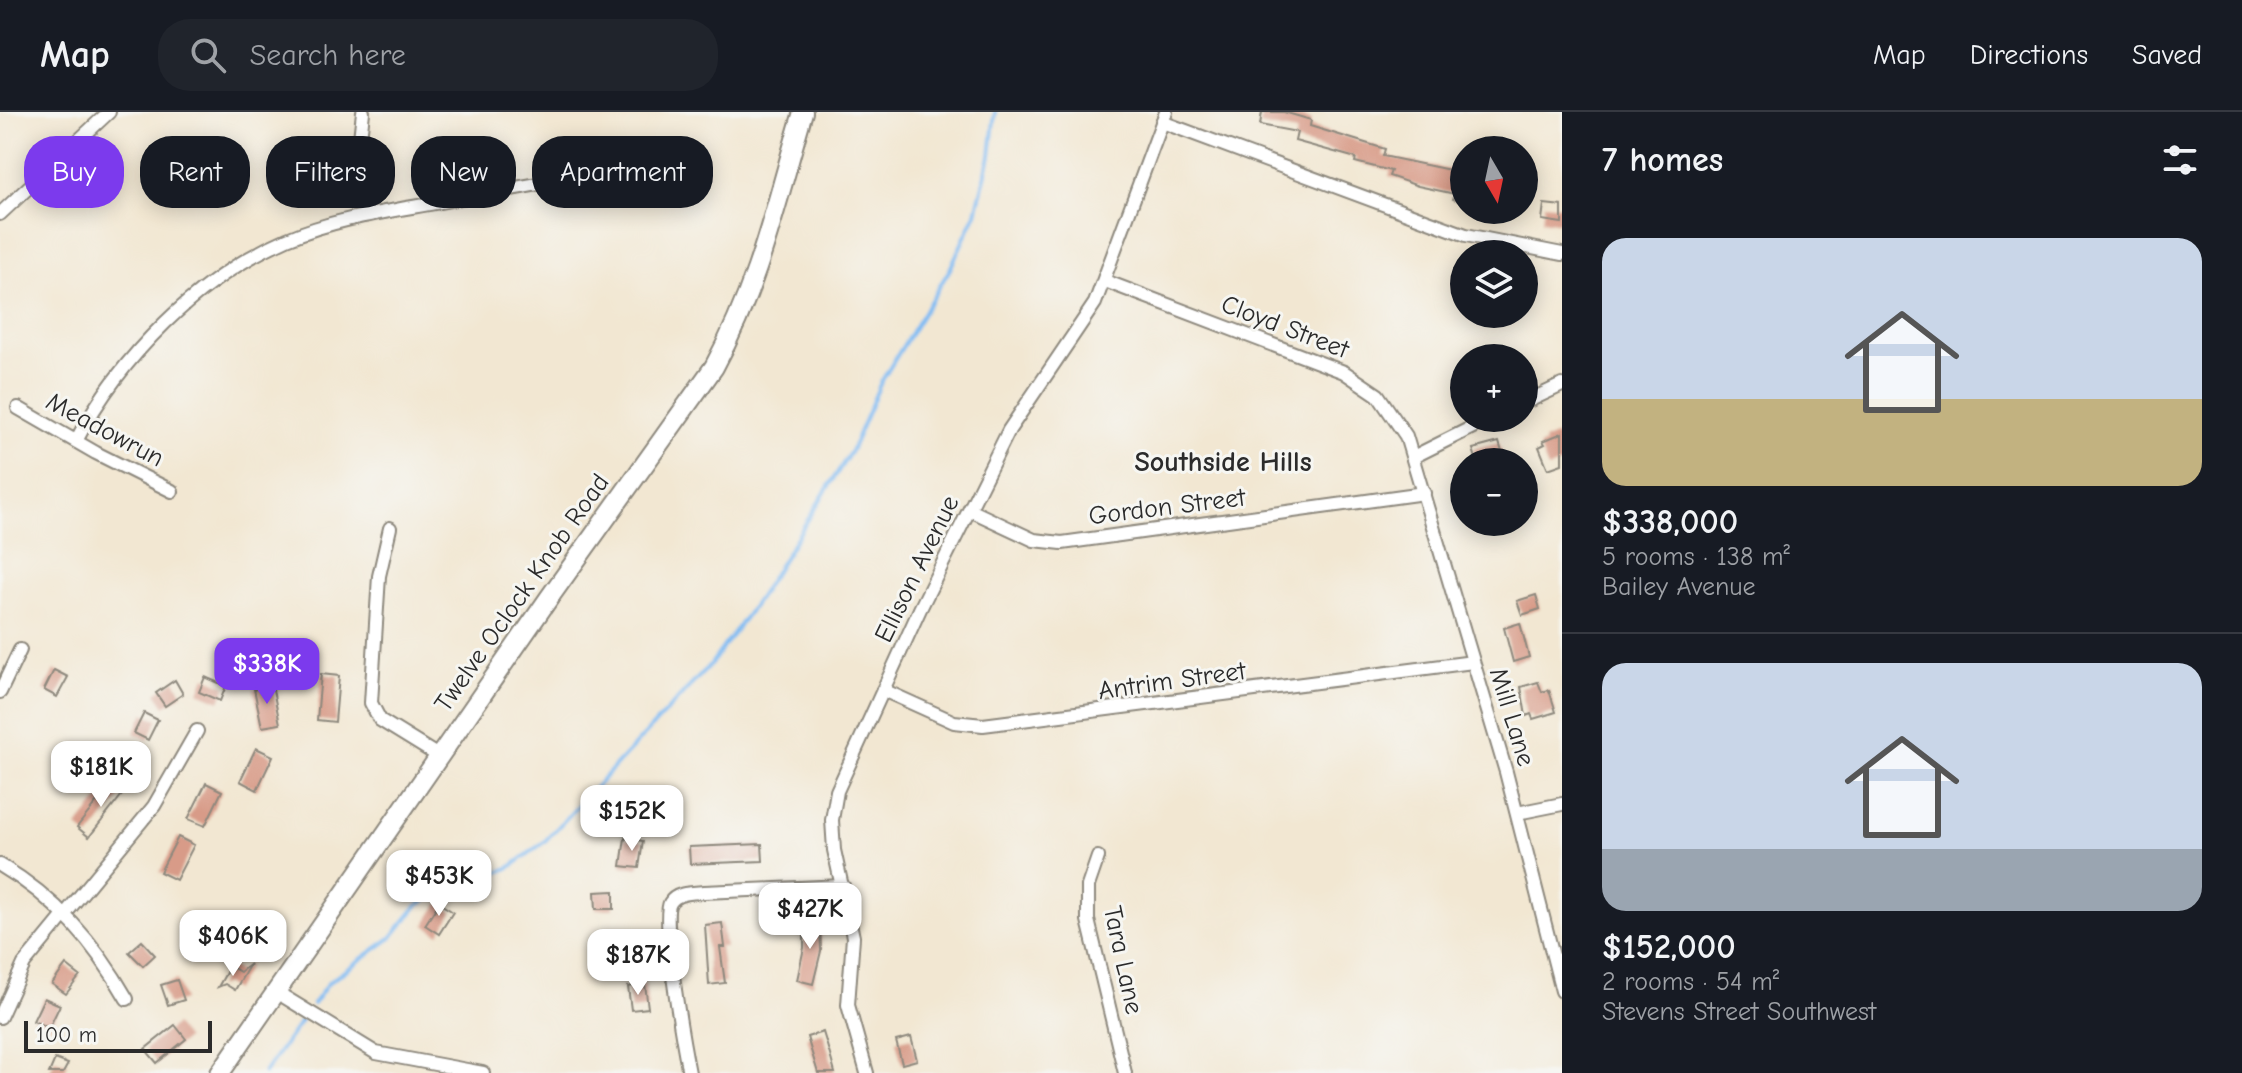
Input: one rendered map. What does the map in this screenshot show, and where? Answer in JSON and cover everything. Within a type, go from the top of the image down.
[{"type":"street","points":[[0,214],[109,112]]},
{"type":"street","points":[[363,112],[358,157],[366,215]]},
{"type":"street","name":"Twelve Oclock Knob Road","points":[[220,1073],[714,367],[736,326],[760,267],[803,112]]},
{"type":"street","points":[[1164,117],[1466,235],[1562,254]]},
{"type":"street","name":"Ellison Avenue","points":[[867,1073],[848,1005],[853,937],[834,850],[833,810],[846,767],[1009,430],[1080,329],[1105,281],[1164,117]]},
{"type":"street","points":[[76,441],[111,382],[206,288],[258,253],[287,239],[366,215],[532,185]]},
{"type":"street","name":"Cloyd Street","points":[[1105,281],[1344,372],[1388,406],[1406,436],[1413,457]]},
{"type":"street","points":[[1538,396],[1562,385]]},
{"type":"street","name":"Meadowrun","points":[[18,408],[172,491]]},
{"type":"street","points":[[1413,457],[1463,432]]},
{"type":"street","name":"Mill Lane","points":[[1413,457],[1517,813],[1562,991]]},
{"type":"street","name":"Gordon Street","points":[[970,510],[1034,540],[1062,543],[1424,493]]},
{"type":"street","points":[[390,528],[379,576],[371,703],[380,720],[440,757]]},
{"type":"street","points":[[0,692],[20,650]]},
{"type":"street","name":"Antrim Street","points":[[883,690],[954,722],[983,725],[1473,662]]},
{"type":"street","points":[[0,1017],[24,964],[154,806],[197,731]]},
{"type":"street","points":[[1517,813],[1562,804]]},
{"type":"street","name":"Tara Lane","points":[[1098,857],[1088,886],[1088,920],[1125,1073]]},
{"type":"street","points":[[0,865],[25,880],[64,914],[93,946],[127,999]]},
{"type":"street","points":[[689,1073],[671,951],[667,911],[670,903],[682,895],[843,886]]},
{"type":"street","points":[[278,993],[376,1053],[483,1073]]},
{"type":"building","points":[[1262,112],[1284,112],[1311,120],[1310,126],[1385,149],[1383,156],[1450,170],[1450,193],[1418,186],[1389,176],[1391,171],[1355,162],[1356,158],[1295,141],[1297,132],[1260,125]]},
{"type":"building","points":[[1544,204],[1562,206],[1562,223],[1542,220]]},
{"type":"building","points":[[1562,433],[1562,464],[1548,469],[1539,447],[1545,444],[1543,441]]},
{"type":"building","points":[[1499,442],[1501,448],[1477,448]]},
{"type":"building","points":[[1536,595],[1540,609],[1522,615],[1517,601]]},
{"type":"building","points":[[1520,623],[1529,657],[1513,662],[1504,628]]},
{"type":"building","points":[[54,670],[68,677],[57,697],[44,690]]},
{"type":"building","points":[[321,674],[339,676],[335,722],[317,720]]},
{"type":"building","points":[[205,677],[226,686],[220,701],[199,692]]},
{"type":"building","points":[[175,680],[183,694],[165,706],[156,693]]},
{"type":"building","points":[[1538,682],[1542,692],[1549,690],[1556,712],[1533,719],[1531,714],[1526,716],[1521,687]]},
{"type":"building","points":[[272,685],[280,724],[262,727],[254,689]]},
{"type":"building","points":[[144,713],[158,720],[148,740],[134,733]]},
{"type":"building","points":[[256,748],[273,756],[257,790],[240,781]]},
{"type":"building","points":[[134,750],[148,758],[137,778],[123,770]]},
{"type":"building","points":[[113,782],[125,791],[89,837],[77,827]]},
{"type":"building","points":[[206,783],[222,791],[205,826],[188,819]]},
{"type":"building","points":[[178,837],[194,845],[176,880],[160,872]]},
{"type":"building","points":[[625,838],[643,841],[639,868],[621,866]]},
{"type":"building","points":[[762,844],[763,861],[690,864],[689,847]]},
{"type":"building","points":[[614,891],[614,909],[596,909],[595,892]]},
{"type":"building","points":[[439,903],[453,912],[439,934],[425,925]]},
{"type":"building","points":[[804,920],[820,920],[821,951],[813,984],[797,980],[804,948]]},
{"type":"building","points":[[722,923],[725,947],[720,947],[725,983],[709,985],[705,925]]},
{"type":"building","points":[[253,933],[267,942],[257,958],[243,948]]},
{"type":"building","points":[[142,941],[155,955],[143,966],[129,952]]},
{"type":"building","points":[[250,964],[235,990],[225,984],[218,987],[230,966],[240,972]]},
{"type":"building","points":[[66,965],[80,976],[66,994],[52,984]]},
{"type":"building","points":[[177,980],[184,1000],[168,1005],[161,985]]},
{"type":"building","points":[[645,984],[648,1008],[631,1010],[628,987]]},
{"type":"building","points":[[44,998],[60,1005],[49,1028],[33,1021]]},
{"type":"building","points":[[175,1025],[186,1039],[157,1063],[145,1049]]},
{"type":"building","points":[[823,1032],[835,1073],[818,1073],[807,1037]]},
{"type":"building","points":[[911,1037],[917,1060],[902,1064],[896,1041]]},
{"type":"building","points":[[55,1059],[68,1064],[63,1073],[49,1073]]},
{"type":"waterway","points":[[313,1004],[329,982],[391,938],[417,906],[443,888],[487,878],[512,866],[544,842],[711,664],[756,602],[851,451],[881,382],[950,269],[976,213],[990,156],[995,112]]},
{"type":"waterway","points":[[264,1073],[301,1021]]},
{"type":"district","name":"Southside Hills","points":[[1223,462]]}]
